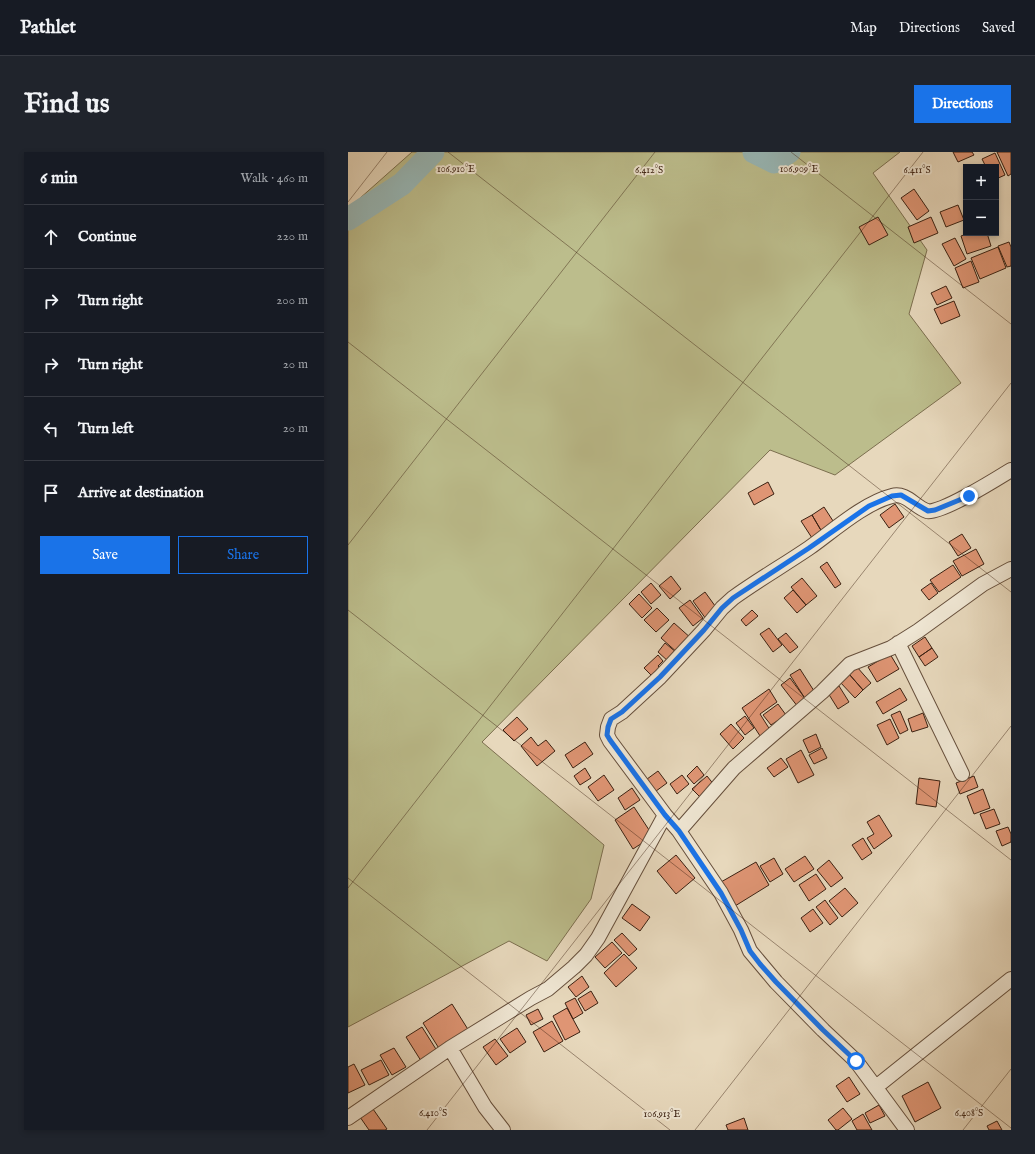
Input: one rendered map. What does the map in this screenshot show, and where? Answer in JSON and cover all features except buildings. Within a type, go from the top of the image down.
[{"type":"street","points":[[907,1130],[849,1053],[823,1030],[781,988],[750,951],[741,930],[721,893],[679,831],[665,815],[610,740],[607,735],[608,727],[611,719],[622,712],[660,677],[704,630],[722,608],[747,588],[809,548],[869,506],[892,496],[901,495],[928,511],[935,510],[969,496],[1011,470]]},
{"type":"street","points":[[679,831],[734,768],[822,692],[850,664],[891,648],[918,631],[983,584],[1011,569]]},
{"type":"street","points":[[898,643],[962,774]]},
{"type":"street","points":[[348,1118],[450,1048],[530,998],[548,989],[574,967],[586,955],[598,938],[665,815]]},
{"type":"street","points":[[876,1087],[1011,979]]},
{"type":"street","points":[[450,1048],[485,1108],[503,1130]]},
{"type":"green space","points":[[412,152],[900,152],[873,173],[927,250],[909,314],[961,383],[835,475],[770,450],[482,742],[604,845],[591,899],[547,961],[509,941],[348,1027],[348,206],[350,207]]},
{"type":"waterway","points":[[348,219],[402,184],[433,152]]},
{"type":"waterway","points":[[754,152],[774,162],[789,152]]},
{"type":"route","points":[[856,1061],[776,982],[750,951],[741,930],[721,893],[679,831],[665,815],[610,740],[607,735],[608,727],[611,719],[622,712],[660,677],[704,630],[722,608],[733,598],[869,506],[892,496],[901,495],[928,511],[935,510],[969,496]]}]
